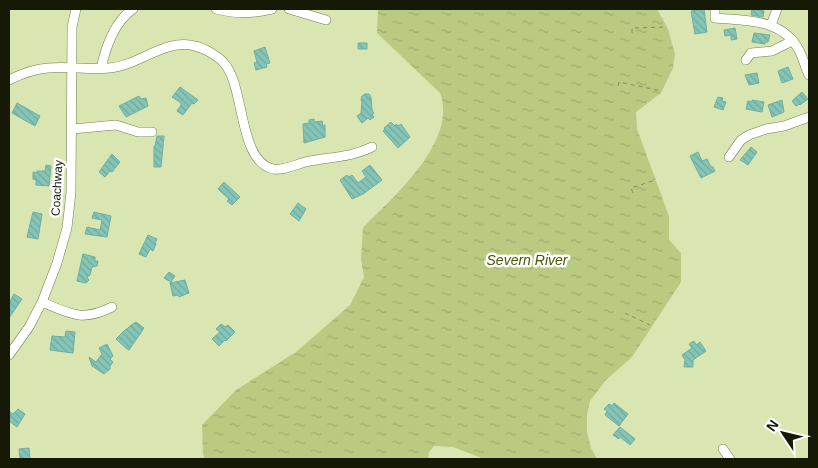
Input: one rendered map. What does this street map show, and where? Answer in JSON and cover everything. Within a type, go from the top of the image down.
[{"type":"street","name":"Coachway","points":[[9,355],[29,327],[42,302],[57,264],[67,228],[71,192],[72,27],[76,9]]},
{"type":"street","points":[[101,68],[105,49],[112,34],[133,9]]},
{"type":"street","points":[[216,9],[234,13],[251,13],[272,9]]},
{"type":"street","points":[[289,9],[326,20]]},
{"type":"street","points":[[771,25],[778,9]]},
{"type":"street","points":[[715,13],[771,25],[792,41],[799,50],[809,75]]},
{"type":"street","points":[[746,60],[751,53],[772,51],[792,41]]},
{"type":"street","points":[[9,80],[49,67],[101,68],[127,66],[168,46],[183,44],[197,46],[215,55],[225,63],[232,77],[247,137],[255,156],[271,168],[278,169],[304,162],[360,153],[372,147]]},
{"type":"street","points":[[729,157],[741,140],[748,135],[784,126],[809,116]]},
{"type":"street","points":[[72,129],[116,125],[138,132],[152,132]]},
{"type":"street","points":[[42,302],[75,315],[98,314],[112,307]]},
{"type":"street","points":[[723,449],[730,459]]},
{"type":"path","points":[[632,33],[632,28],[667,27]]},
{"type":"path","points":[[618,86],[619,82],[662,91]]},
{"type":"path","points":[[633,193],[631,188],[655,180]]},
{"type":"path","points":[[625,313],[652,326]]},
{"type":"water","name":"Severn River","points":[[378,9],[657,9],[668,29],[675,54],[673,68],[661,93],[636,112],[637,129],[669,216],[669,240],[681,253],[681,282],[632,357],[605,381],[590,401],[587,415],[587,432],[591,448],[597,459],[484,459],[453,447],[434,446],[429,452],[428,459],[205,459],[203,454],[202,425],[236,390],[296,352],[350,305],[364,277],[361,259],[363,228],[405,185],[431,149],[440,130],[443,112],[440,93],[377,33]]},
{"type":"building","points":[[704,9],[707,32],[695,34],[691,11]]},
{"type":"building","points":[[752,9],[764,11],[763,17],[751,15]]},
{"type":"building","points":[[735,28],[737,39],[731,40],[731,35],[725,36],[724,30]]},
{"type":"building","points":[[754,33],[770,35],[768,42],[765,42],[765,44],[752,42]]},
{"type":"building","points":[[358,43],[367,43],[367,49],[358,49]]},
{"type":"building","points":[[265,47],[270,63],[266,64],[267,67],[256,70],[254,63],[257,62],[254,51]]},
{"type":"building","points":[[788,67],[793,79],[782,83],[778,71]]},
{"type":"building","points":[[757,73],[759,83],[749,85],[745,75]]},
{"type":"building","points":[[180,87],[198,100],[194,104],[192,103],[183,115],[177,111],[181,103],[172,97]]},
{"type":"building","points":[[802,92],[808,99],[796,106],[792,101]]},
{"type":"building","points":[[365,94],[369,94],[371,97],[374,113],[372,114],[374,117],[370,120],[368,118],[362,123],[357,116],[361,113],[361,100]]},
{"type":"building","points":[[139,96],[141,99],[146,98],[148,106],[126,117],[119,106]]},
{"type":"building","points":[[718,97],[723,98],[722,101],[726,102],[723,110],[714,107]]},
{"type":"building","points":[[752,100],[764,102],[762,112],[746,109],[748,101],[752,102]]},
{"type":"building","points":[[782,100],[784,112],[772,117],[768,105]]},
{"type":"building","points":[[17,103],[40,116],[35,126],[12,113]]},
{"type":"building","points":[[314,119],[314,122],[322,121],[323,126],[325,125],[325,137],[304,143],[303,124],[309,123],[309,120]]},
{"type":"building","points":[[391,122],[395,126],[396,124],[398,126],[401,124],[410,137],[398,148],[383,131]]},
{"type":"building","points":[[157,136],[164,136],[161,167],[154,167],[154,146]]},
{"type":"building","points":[[751,147],[757,152],[748,165],[740,160]]},
{"type":"building","points":[[698,152],[702,161],[707,159],[715,171],[701,178],[690,156]]},
{"type":"building","points":[[112,154],[120,162],[105,177],[99,172]]},
{"type":"building","points":[[46,165],[51,166],[49,186],[36,185],[36,180],[33,179],[33,172],[45,171]]},
{"type":"building","points":[[370,165],[382,180],[363,194],[352,199],[340,180],[347,175],[349,177],[352,175],[358,183],[366,177],[362,171]]},
{"type":"building","points":[[224,182],[240,197],[232,205],[227,201],[229,199],[218,189]]},
{"type":"building","points":[[298,203],[306,209],[299,221],[290,214]]},
{"type":"building","points":[[33,212],[42,214],[38,239],[27,237]]},
{"type":"building","points":[[94,212],[111,216],[107,237],[85,234],[87,227],[100,230],[102,220],[92,218]]},
{"type":"building","points":[[148,235],[157,239],[153,251],[150,249],[146,257],[139,254]]},
{"type":"building","points":[[83,254],[95,257],[95,261],[98,261],[97,266],[92,267],[90,275],[87,277],[89,280],[86,283],[77,281]]},
{"type":"building","points":[[169,272],[175,276],[171,282],[164,278]]},
{"type":"building","points":[[185,280],[189,293],[179,297],[178,295],[173,296],[170,283]]},
{"type":"building","points":[[14,294],[22,299],[9,318],[9,303]]},
{"type":"building","points":[[136,322],[144,328],[129,350],[116,339]]},
{"type":"building","points":[[221,324],[225,327],[228,325],[235,332],[219,346],[212,339],[220,332],[216,329]]},
{"type":"building","points":[[66,331],[75,332],[73,353],[50,350],[52,336],[65,337]]},
{"type":"building","points":[[694,341],[696,345],[700,342],[706,351],[693,360],[693,367],[684,367],[685,360],[682,355],[692,348],[689,344]]},
{"type":"building","points":[[107,344],[113,356],[110,359],[113,362],[110,369],[104,374],[92,366],[89,357],[96,362],[102,354],[99,348]]},
{"type":"building","points":[[614,403],[628,414],[619,426],[605,415],[607,411],[604,409],[609,404],[612,406]]},
{"type":"building","points":[[18,409],[25,414],[17,427],[9,421],[9,411],[13,414]]},
{"type":"building","points":[[620,427],[635,439],[630,445],[620,437],[619,439],[613,435]]},
{"type":"building","points":[[29,448],[30,459],[20,459],[19,449]]}]
